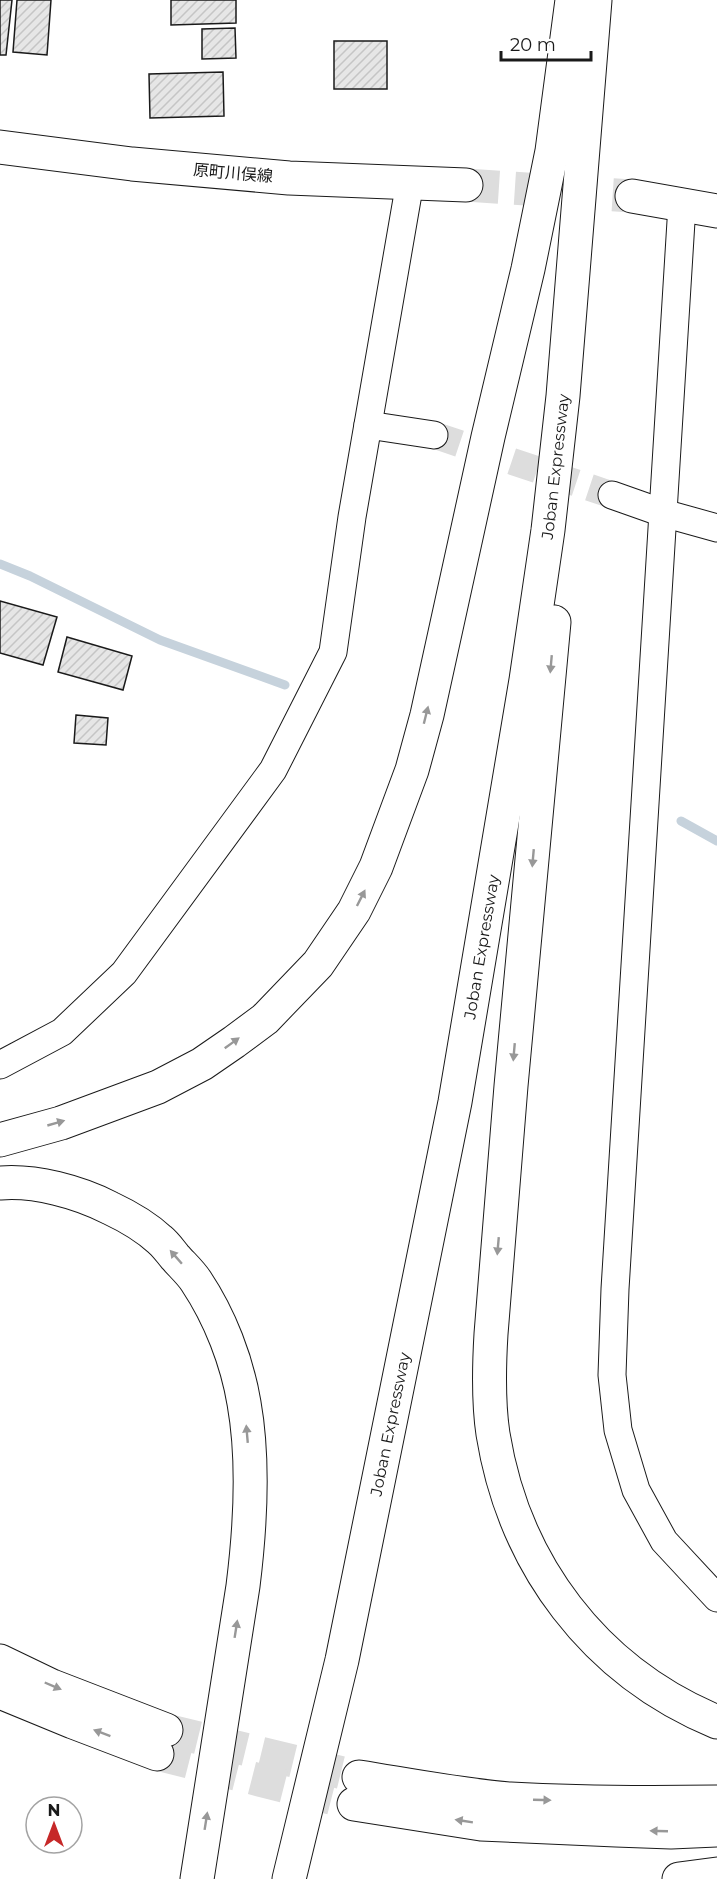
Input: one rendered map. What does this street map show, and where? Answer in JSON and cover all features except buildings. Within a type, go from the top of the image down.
[{"type":"main road","points":[[0,1140],[61,1122],[158,1087],[202,1064],[234,1042],[265,1018],[318,964],[354,910],[376,867],[412,770],[427,715],[488,437],[521,301],[552,151],[572,0]]},
{"type":"main road","name":"Joban Expressway","points":[[289,1879],[342,1660],[455,1102],[528,668],[548,530],[563,396],[595,0]]},
{"type":"main road","name":"原町川俣線","points":[[0,147],[132,164],[289,178],[466,185]]},
{"type":"main road","points":[[632,196],[717,211]]},
{"type":"main road","points":[[563,396],[552,656],[510,1098],[491,1334],[489,1369],[493,1432],[509,1500],[522,1532],[554,1590],[576,1621],[602,1649],[634,1675],[668,1698],[717,1722]]},
{"type":"main road","points":[[0,1183],[49,1187],[90,1198],[126,1216],[160,1240],[196,1280],[222,1328],[236,1365],[245,1405],[249,1450],[248,1541],[197,1879]]},
{"type":"main road","points":[[0,1662],[162,1742],[73,1722],[0,1692]]},
{"type":"main road","points":[[717,1802],[622,1803],[508,1798],[433,1789],[356,1790],[481,1824],[671,1832],[717,1830]]},
{"type":"main road","points":[[679,1879],[717,1874]]},
{"type":"street","points":[[0,1065],[62,1032],[124,973],[273,770],[333,652],[352,517],[410,182]]},
{"type":"street","points":[[682,205],[615,1289],[612,1375],[618,1430],[636,1490],[664,1541],[717,1598]]},
{"type":"street","points":[[368,425],[434,435]]},
{"type":"street","points":[[612,495],[663,513],[717,528]]},
{"type":"waterway","points":[[0,564],[30,576],[160,640],[285,685]]},
{"type":"waterway","points":[[681,821],[717,841]]},
{"type":"tunnel","points":[[466,185],[632,196]]},
{"type":"tunnel","points":[[434,435],[612,495]]},
{"type":"tunnel","points":[[166,1730],[359,1777]]},
{"type":"tunnel","points":[[157,1754],[354,1804]]}]
